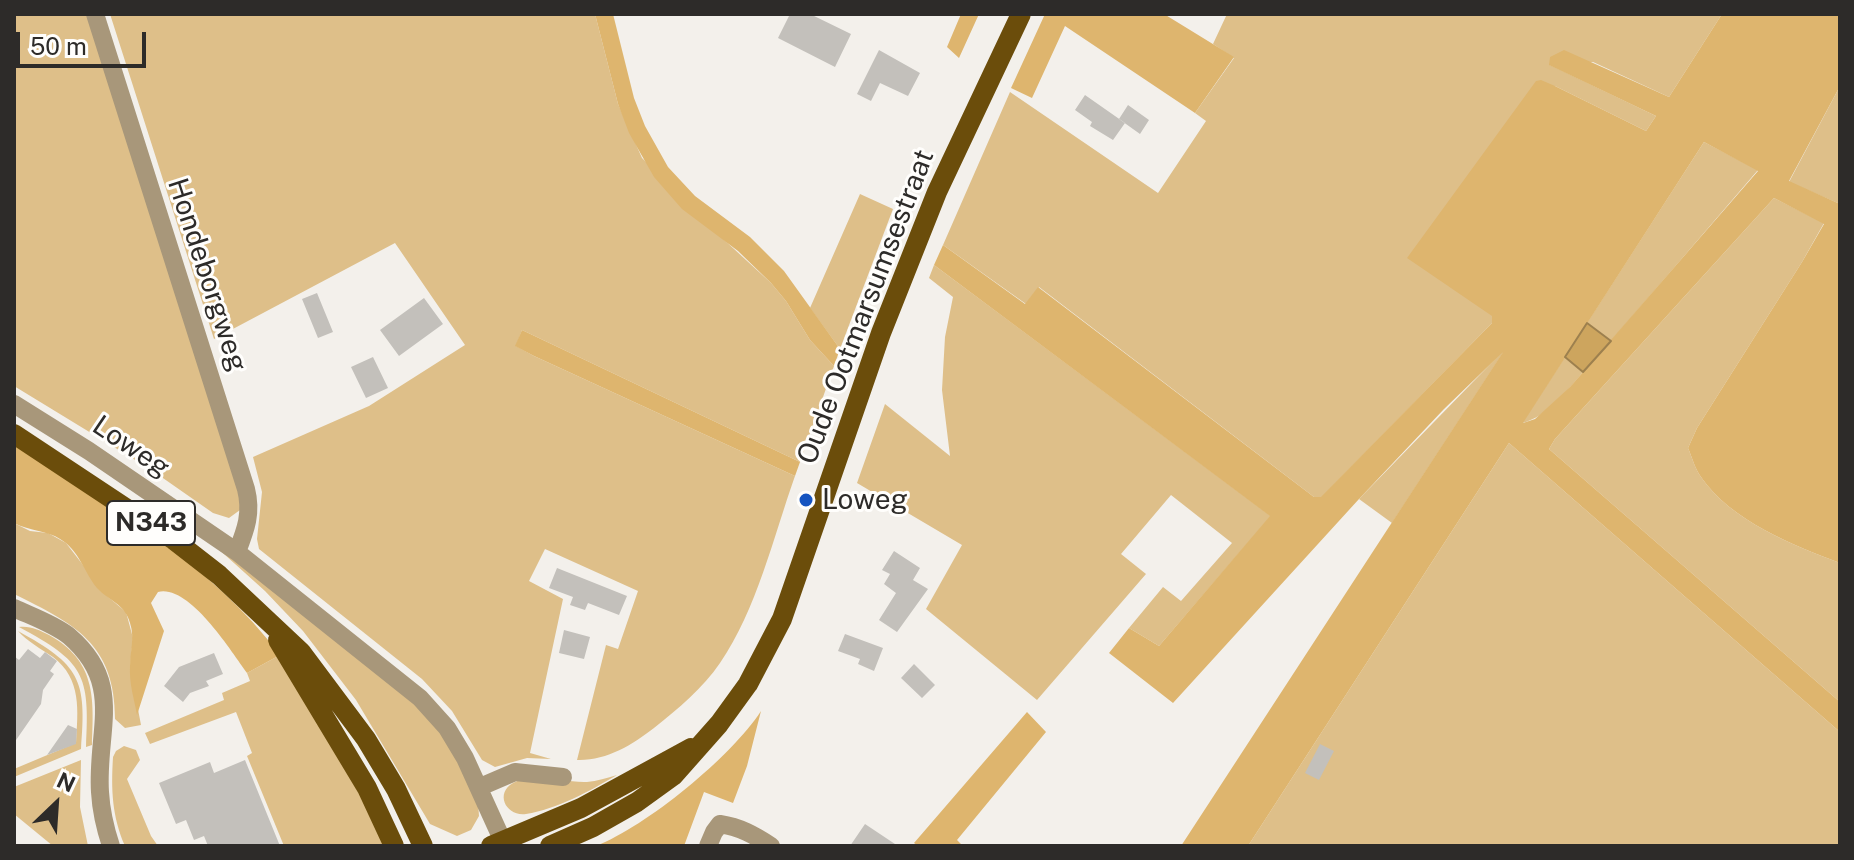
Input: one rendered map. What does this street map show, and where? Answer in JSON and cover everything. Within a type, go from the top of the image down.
[{"type":"main road","name":"Oude Ootmarsumsestraat","points":[[550,846],[593,827],[637,802],[673,776],[719,724],[748,684],[782,619],[887,319],[937,192],[1021,14]]},
{"type":"main road","name":"N343","points":[[14,434],[174,540],[219,575],[301,652],[366,739],[396,789],[423,846]]},
{"type":"main road","name":"N343","points":[[274,629],[283,651],[367,788],[394,846]]},
{"type":"main road","name":"Oude Ootmarsumsestraat","points":[[500,845],[581,808],[698,745]]},
{"type":"street","name":"Hondeborgweg","points":[[95,14],[246,489],[250,506],[247,527],[237,552]]},
{"type":"street","name":"Loweg","points":[[14,404],[237,552],[420,698],[447,728],[480,787],[500,845]]},
{"type":"street","points":[[14,608],[67,634],[88,655],[101,678],[104,702],[100,790],[111,846]]},
{"type":"street","points":[[480,787],[515,772],[563,777]]},
{"type":"street","points":[[708,846],[720,824],[753,834],[771,846]]},
{"type":"shaded area","points":[[14,14],[91,14],[242,494],[240,510],[229,518],[213,513],[150,469],[14,386]]},
{"type":"shaded area","points":[[110,14],[595,14],[618,104],[642,158],[771,283],[810,340],[834,366],[800,462],[522,330],[516,346],[534,356],[795,476],[763,572],[733,642],[706,681],[654,728],[618,751],[598,758],[577,760],[606,645],[618,649],[638,591],[545,549],[529,581],[563,599],[530,753],[551,759],[527,758],[495,767],[482,760],[452,711],[422,679],[259,549],[257,539],[262,492],[253,457],[369,406],[465,345],[395,243],[214,339]]},
{"type":"shaded area","points":[[595,14],[613,14],[634,98],[645,126],[668,167],[695,196],[750,237],[784,271],[840,349],[834,366],[810,340],[771,283],[738,251],[682,209],[654,177],[629,133],[618,104]]},
{"type":"shaded area","points":[[961,14],[979,14],[959,58],[947,47]]},
{"type":"shaded area","points":[[1045,14],[1164,14],[1234,57],[1195,113],[1065,26],[1032,98],[1011,88]]},
{"type":"shaded area","points":[[1227,14],[1722,14],[1669,97],[1593,62],[1550,65],[1656,116],[1646,131],[1555,86],[1492,323],[1321,498],[1314,497],[1039,287],[1026,304],[943,245],[1010,92],[1158,193],[1206,121],[1195,113],[1234,58],[1213,44]]},
{"type":"shaded area","points":[[1722,14],[1840,14],[1840,86],[1789,181],[1840,204],[1840,563],[1746,519],[1714,493],[1695,467],[1688,448],[1697,428],[1824,224],[1774,198],[1549,449],[1840,702],[1840,732],[1509,443],[1248,846],[1181,846],[1503,352],[1359,499],[1173,703],[1109,653],[1129,628],[1159,646],[1270,516],[934,265],[943,245],[1025,304],[1038,287],[1314,497],[1321,497],[1492,323],[1492,316],[1407,258],[1536,81],[1555,86],[1646,131],[1656,116],[1549,65],[1550,57],[1564,50],[1669,97]],"holes":[[[1704,142],[1758,171],[1570,387],[1535,419],[1523,423]]]},
{"type":"shaded area","points":[[1840,86],[1840,204],[1789,182]]},
{"type":"shaded area","points":[[1704,142],[1758,170],[1611,341],[1587,323]]},
{"type":"shaded area","points":[[860,194],[893,209],[840,349],[810,308]]},
{"type":"shaded area","points":[[1774,198],[1824,223],[1697,428],[1688,448],[1695,467],[1714,493],[1746,519],[1840,563],[1840,702],[1549,449]]},
{"type":"shaded area","points":[[934,265],[1271,516],[1159,646],[1129,628],[1163,587],[1181,601],[1232,543],[1171,495],[1121,554],[1146,574],[1037,700],[926,609],[962,545],[857,483],[885,404],[950,456],[942,390],[945,337],[953,297],[929,278]]},
{"type":"shaded area","points":[[1587,323],[1611,341],[1583,372],[1565,357]]},
{"type":"shaded area","points":[[522,330],[800,462],[795,476],[515,346]]},
{"type":"shaded area","points":[[1506,348],[1392,523],[1359,499]]},
{"type":"shaded area","points":[[1565,357],[1583,372],[1548,409],[1522,423]]},
{"type":"shaded area","points":[[1509,443],[1840,732],[1840,846],[1248,846]]},
{"type":"shaded area","points":[[14,445],[122,514],[191,564],[253,622],[280,655],[247,673],[196,608],[170,592],[158,592],[151,603],[164,631],[137,715],[130,679],[132,634],[128,617],[97,588],[67,544],[50,534],[14,523]]},
{"type":"shaded area","points":[[14,523],[30,531],[48,533],[66,543],[107,596],[126,612],[133,638],[130,667],[141,725],[125,728],[115,719],[108,672],[87,640],[56,616],[14,594]]},
{"type":"shaded area","points":[[204,536],[416,702],[457,754],[478,802],[479,816],[471,830],[457,836],[430,824],[356,700],[303,631],[265,591]]},
{"type":"shaded area","points":[[19,627],[49,635],[64,645],[84,669],[92,696],[92,745],[86,747],[86,702],[78,673],[57,650]]},
{"type":"shaded area","points":[[18,631],[55,654],[75,676],[80,690],[83,725],[81,749],[14,777],[14,769],[76,743],[77,719],[74,685],[69,675],[53,657]]},
{"type":"shaded area","points":[[280,655],[388,844],[284,846],[247,756],[252,753],[236,712],[150,744],[145,733],[224,700],[222,693],[250,681],[247,673]]},
{"type":"shaded area","points":[[761,711],[747,766],[733,803],[704,792],[684,846],[596,846],[663,807],[730,749]]},
{"type":"shaded area","points":[[1027,712],[1046,732],[957,840],[963,846],[918,846],[914,843]]},
{"type":"shaded area","points":[[124,746],[136,750],[140,760],[127,779],[158,846],[125,846],[117,824],[113,803],[113,757]]},
{"type":"shaded area","points":[[81,760],[80,807],[88,846],[53,846],[14,814],[14,787]]},
{"type":"shaded area","points":[[617,775],[585,793],[538,812],[519,814],[505,804],[507,788],[521,780],[539,778],[587,782]]},
{"type":"building","points":[[790,14],[810,14],[851,34],[835,67],[778,38]]},
{"type":"building","points":[[879,50],[920,73],[908,96],[880,83],[871,101],[857,94]]},
{"type":"building","points":[[1085,95],[1125,123],[1113,140],[1090,126],[1092,122],[1075,110]]},
{"type":"building","points":[[1128,105],[1149,120],[1140,134],[1119,119]]},
{"type":"building","points":[[317,293],[333,332],[318,338],[302,299]]},
{"type":"building","points":[[424,298],[443,324],[399,356],[380,330]]},
{"type":"building","points":[[373,357],[388,388],[366,398],[351,367]]},
{"type":"building","points":[[894,551],[920,568],[913,580],[928,589],[897,632],[879,620],[896,593],[884,584],[890,574],[882,570]]},
{"type":"building","points":[[557,568],[627,596],[619,615],[588,603],[585,610],[570,605],[573,597],[549,588]]},
{"type":"building","points":[[564,630],[590,637],[584,659],[559,653]]},
{"type":"building","points":[[845,634],[883,648],[874,671],[858,664],[860,659],[838,651]]},
{"type":"building","points":[[28,649],[40,658],[45,652],[57,661],[50,671],[54,674],[43,690],[41,704],[14,743],[14,656],[19,660]]},
{"type":"building","points":[[214,653],[223,674],[206,681],[209,686],[190,693],[183,702],[164,686],[179,667]]},
{"type":"building","points":[[914,664],[935,685],[922,698],[901,678]]},
{"type":"building","points":[[68,725],[77,729],[76,744],[47,755]]},
{"type":"building","points":[[1320,744],[1334,751],[1319,780],[1305,773]]},
{"type":"building","points":[[245,760],[280,846],[208,846],[204,836],[194,840],[186,820],[176,824],[159,783],[210,762],[214,773]]},
{"type":"building","points":[[865,824],[898,846],[850,846]]},
{"type":"place","name":"Loweg","points":[[806,500]]}]
